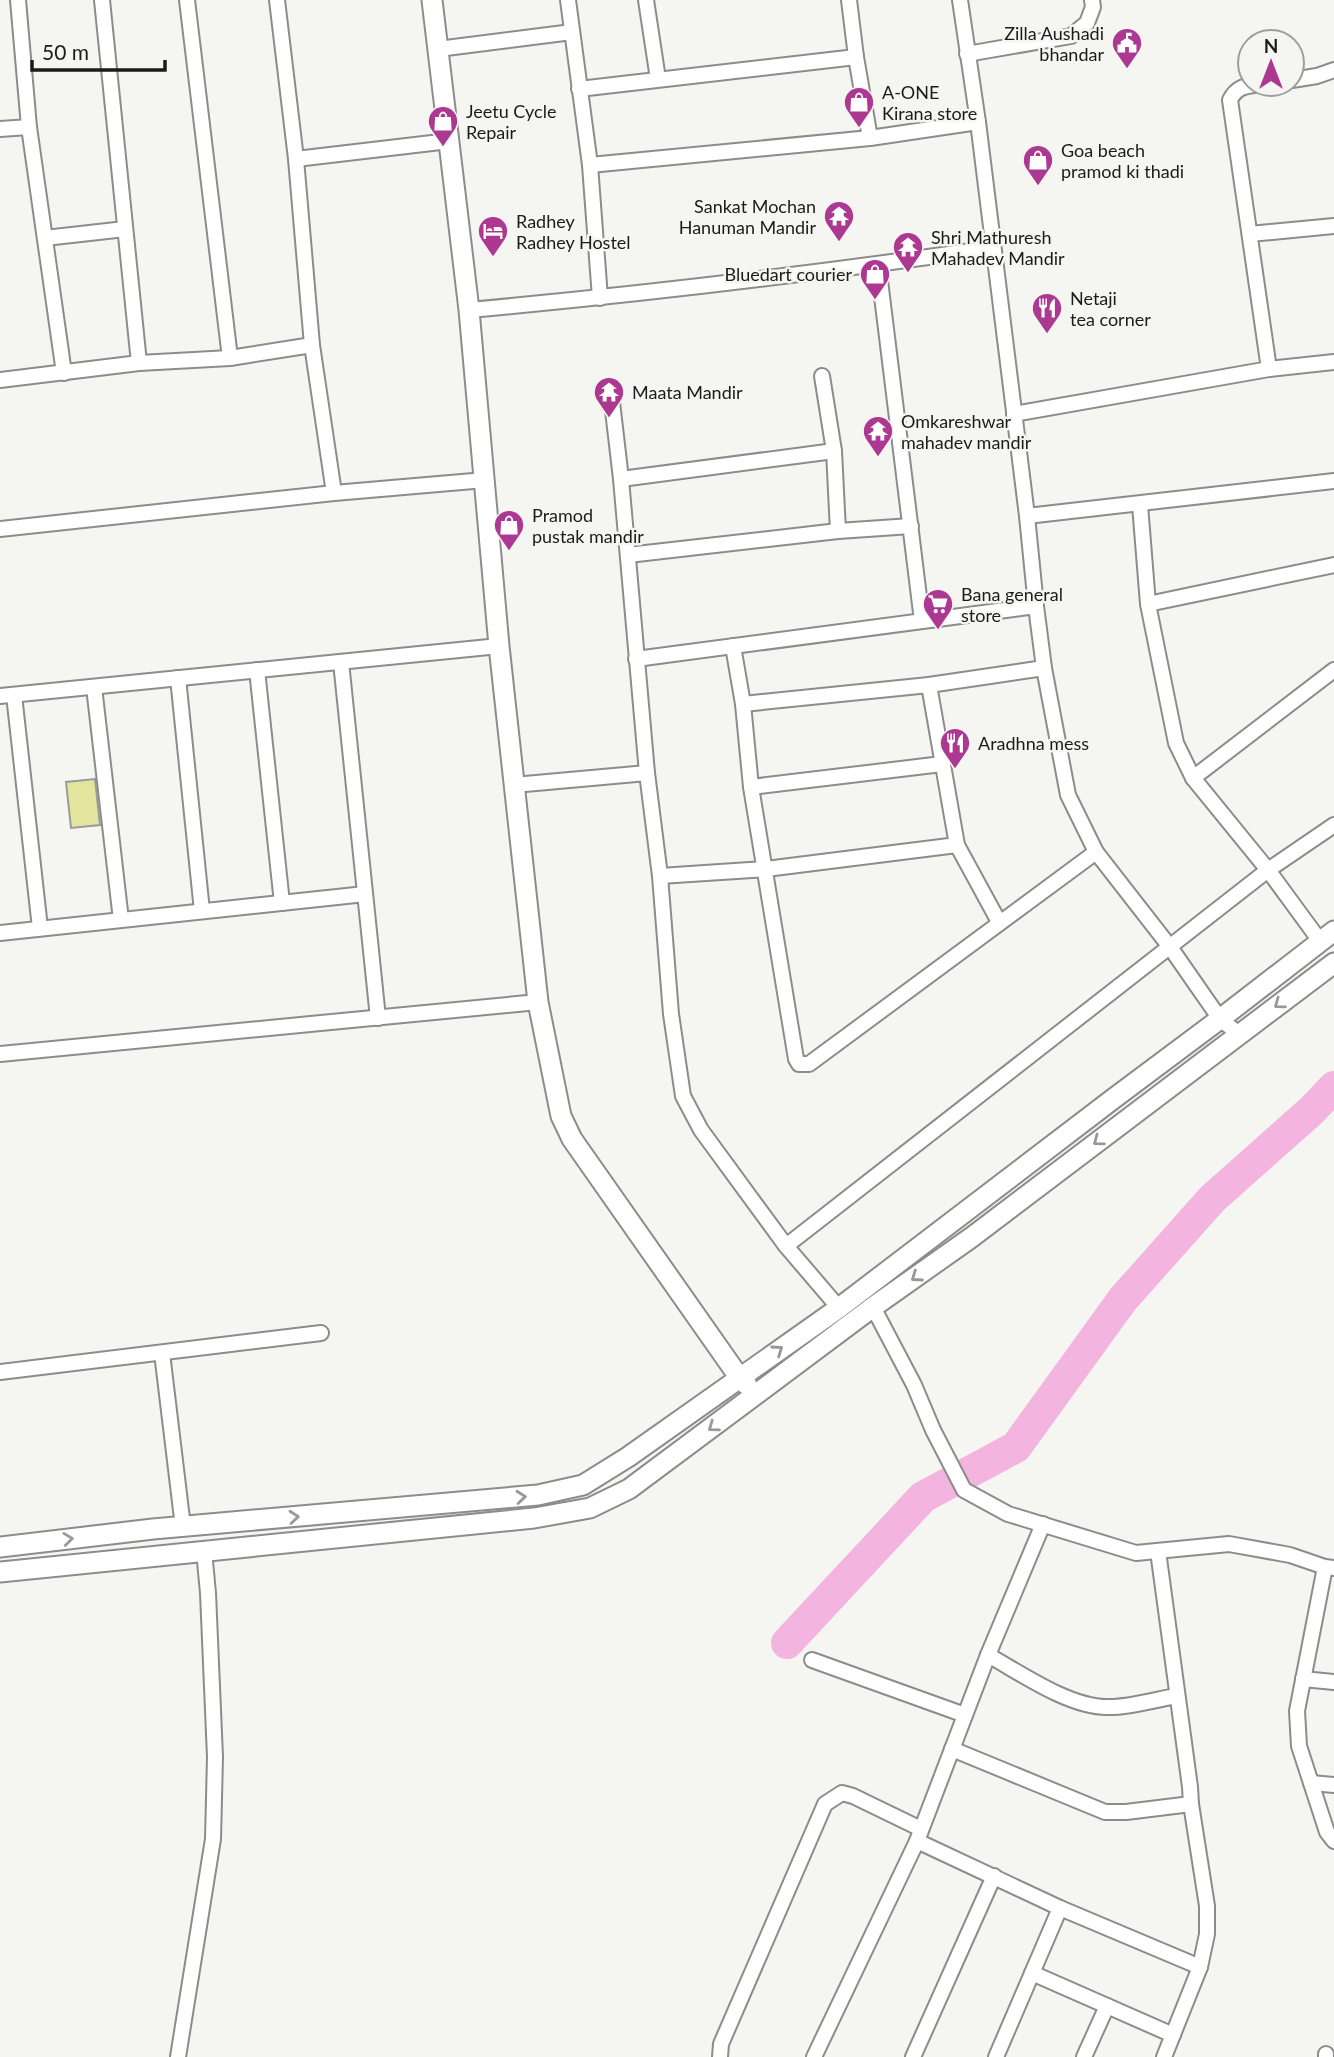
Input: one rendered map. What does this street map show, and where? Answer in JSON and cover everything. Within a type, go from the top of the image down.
[{"type":"street","points":[[18,0],[29,127],[64,373]]},
{"type":"street","points":[[102,0],[139,363]]},
{"type":"street","points":[[187,0],[230,358]]},
{"type":"street","points":[[277,0],[296,159],[312,345],[334,493]]},
{"type":"street","points":[[432,0],[469,310],[499,646],[538,1002],[561,1116],[572,1139],[739,1377],[758,1395]]},
{"type":"street","points":[[568,0],[590,166],[600,298]]},
{"type":"street","points":[[849,0],[870,138]]},
{"type":"street","points":[[960,0],[978,122],[1044,668],[1068,795],[1096,852],[1170,947],[1220,1019],[1239,1034]]},
{"type":"street","points":[[967,54],[1071,36],[1087,23],[1093,7],[1092,0]]},
{"type":"street","points":[[649,1],[658,79]]},
{"type":"street","points":[[438,49],[572,33]]},
{"type":"street","points":[[579,89],[856,57]]},
{"type":"street","points":[[1306,77],[1334,70]]},
{"type":"street","points":[[1236,90],[1230,100],[1269,369]]},
{"type":"street","points":[[590,166],[870,138],[978,122]]},
{"type":"street","points":[[0,129],[29,127]]},
{"type":"street","points":[[296,159],[449,141]]},
{"type":"street","points":[[1250,234],[1334,226]]},
{"type":"street","points":[[45,237],[125,229]]},
{"type":"street","points":[[469,310],[600,298],[992,248]]},
{"type":"street","points":[[878,264],[922,621]]},
{"type":"street","points":[[0,380],[139,363],[230,358],[312,345]]},
{"type":"street","points":[[1014,414],[1269,369],[1334,362]]},
{"type":"street","points":[[822,376],[834,451],[838,531]]},
{"type":"street","points":[[612,402],[647,773],[660,876],[671,1014],[683,1096],[701,1130],[786,1246],[839,1308]]},
{"type":"street","points":[[621,479],[834,451]]},
{"type":"street","points":[[0,529],[334,493],[485,480]]},
{"type":"street","points":[[1027,516],[1334,481]]},
{"type":"street","points":[[0,1547],[183,1527],[538,1496],[583,1485],[628,1457],[839,1308],[1327,936],[1268,870],[1193,778],[1176,743],[1148,604],[1140,505]]},
{"type":"street","points":[[628,555],[838,531],[911,526]]},
{"type":"street","points":[[1148,604],[1334,565]]},
{"type":"street","points":[[636,659],[1036,606]]},
{"type":"street","points":[[40,928],[7,696],[499,646]]},
{"type":"street","points":[[733,646],[743,704],[751,787],[796,1059],[799,1064],[809,1064],[1096,852]]},
{"type":"street","points":[[341,662],[378,1018]]},
{"type":"street","points":[[743,704],[929,685],[1044,668]]},
{"type":"street","points":[[257,670],[282,903]]},
{"type":"street","points":[[1193,778],[1334,670]]},
{"type":"street","points":[[178,678],[202,911]]},
{"type":"street","points":[[929,685],[957,845],[999,922]]},
{"type":"street","points":[[94,687],[121,920]]},
{"type":"street","points":[[751,787],[942,764]]},
{"type":"street","points":[[514,785],[647,773]]},
{"type":"street","points":[[786,1246],[1268,870],[1334,825]]},
{"type":"street","points":[[660,876],[766,869],[957,845]]},
{"type":"street","points":[[0,933],[365,894]]},
{"type":"street","points":[[0,1572],[534,1518],[590,1508],[629,1489],[758,1395],[1334,963]]},
{"type":"street","points":[[0,1054],[538,1002]]},
{"type":"street","points":[[873,1307],[964,1490],[1009,1514],[1136,1553],[1229,1544],[1290,1555],[1329,1567],[1297,1711],[1299,1746],[1327,1832],[1334,1841]]},
{"type":"street","points":[[0,1372],[321,1334]]},
{"type":"street","points":[[162,1353],[183,1527]]},
{"type":"street","points":[[814,2057],[919,1835],[988,1655],[1043,1524]]},
{"type":"street","points":[[178,2057],[213,1839],[215,1757],[204,1551]]},
{"type":"street","points":[[1158,1551],[1191,1804],[1208,1906],[1207,1934],[1200,1967],[1164,2057]]},
{"type":"street","points":[[988,1655],[1070,1700],[1090,1705],[1108,1708],[1177,1696]]},
{"type":"street","points":[[812,1660],[965,1715]]},
{"type":"street","points":[[1303,1679],[1334,1682]]},
{"type":"street","points":[[952,1749],[1105,1812],[1191,1804]]},
{"type":"street","points":[[1311,1783],[1334,1785]]},
{"type":"street","points":[[720,2057],[721,2045],[825,1804],[842,1793],[853,1796],[994,1876],[1060,1908],[1200,1967]]},
{"type":"street","points":[[913,2057],[994,1876]]},
{"type":"street","points":[[996,2057],[1060,1908]]},
{"type":"street","points":[[1032,1973],[1173,2035]]},
{"type":"street","points":[[1084,2057],[1107,2006]]},
{"type":"building","points":[[95,779],[100,825],[71,828],[66,782]]},
{"type":"waterway","points":[[787,1643],[923,1497],[1016,1447],[1123,1299],[1212,1199],[1311,1111],[1334,1087]]},
{"type":"place","name":"Zilla Aushadi bhandar","points":[[1127,70]]},
{"type":"place","name":"A-ONE Kirana store","points":[[859,129]]},
{"type":"place","name":"Jeetu Cycle Repair","points":[[443,148]]},
{"type":"place","name":"Goa beach pramod ki thadi","points":[[1038,187]]},
{"type":"place","name":"Sankat Mochan Hanuman Mandir","points":[[839,243]]},
{"type":"place","name":"Radhey Radhey Hostel","points":[[493,258]]},
{"type":"place","name":"Shri Mathuresh Mahadev Mandir","points":[[908,274]]},
{"type":"place","name":"Bluedart courier","points":[[875,301]]},
{"type":"place","name":"Netaji tea corner","points":[[1047,335]]},
{"type":"place","name":"Maata Mandir","points":[[609,419]]},
{"type":"place","name":"Omkareshwar mahadev mandir","points":[[878,458]]},
{"type":"place","name":"Pramod pustak mandir","points":[[509,552]]},
{"type":"place","name":"Bana general store","points":[[938,631]]},
{"type":"place","name":"Aradhna mess","points":[[955,770]]}]
